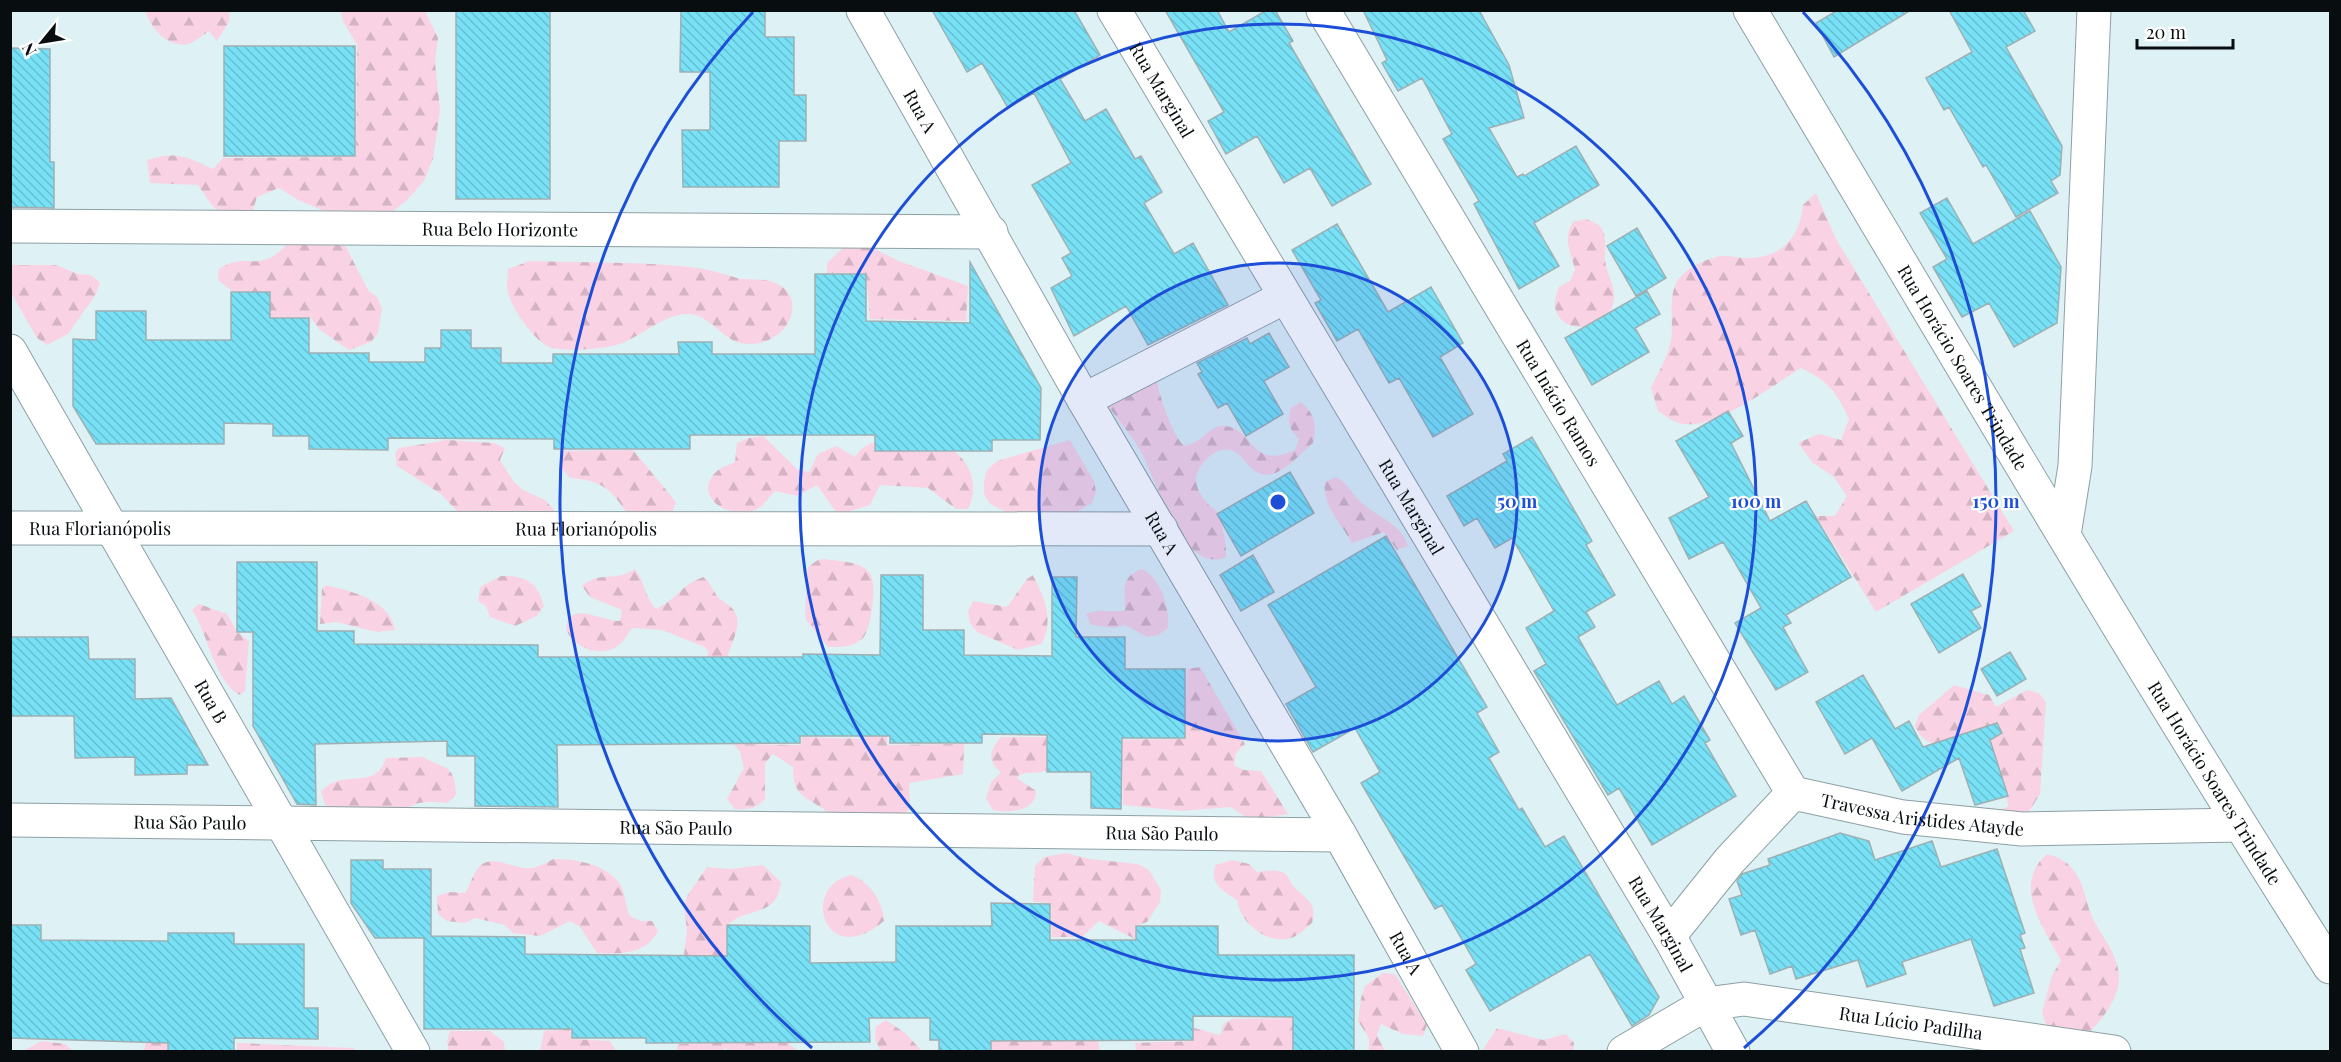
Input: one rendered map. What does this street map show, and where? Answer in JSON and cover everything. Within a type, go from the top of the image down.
[{"type":"street","name":"Rua A","points":[[863,10],[991,232],[1084,400],[1340,835],[1462,1052]]},
{"type":"street","name":"Rua Marginal","points":[[1114,10],[1669,936],[1733,1052]]},
{"type":"street","name":"Rua Inácio Ramos","points":[[1323,10],[1793,793]]},
{"type":"street","name":"Rua Horácio Soares Trindade","points":[[1750,10],[2240,825],[2331,967]]},
{"type":"street","points":[[2064,535],[2075,466],[2094,10]]},
{"type":"street","name":"Rua Belo Horizonte","points":[[10,226],[991,232]]},
{"type":"street","points":[[1084,400],[1285,297]]},
{"type":"street","name":"Rua B","points":[[10,351],[413,1052]]},
{"type":"street","name":"Rua Florianópolis","points":[[10,528],[1161,529]]},
{"type":"street","name":"Travessa Aristides Atayde","points":[[1669,936],[1730,860],[1793,793],[1903,818],[2022,829],[2240,825]]},
{"type":"street","name":"Rua São Paulo","points":[[10,820],[280,821],[1340,835]]},
{"type":"street","name":"Rua Lúcio Padilha","points":[[1706,1004],[1744,999],[2114,1052]]},
{"type":"street","points":[[1624,1052],[1706,1004]]},
{"type":"green space","points":[[145,11],[230,11],[229,22],[217,41],[209,31],[191,43],[180,44],[173,43],[161,35],[151,24]]},
{"type":"green space","points":[[341,11],[425,11],[438,38],[435,62],[440,110],[433,159],[424,181],[407,200],[387,216],[341,218],[298,200],[279,188],[257,197],[250,219],[226,219],[210,203],[198,185],[150,183],[147,160],[166,156],[181,156],[213,169],[223,158],[356,157],[357,45],[343,21]]},
{"type":"green space","points":[[1816,193],[1836,239],[2014,531],[1876,612],[1816,516],[1835,516],[1847,496],[1833,476],[1813,463],[1798,443],[1819,434],[1841,440],[1849,419],[1840,401],[1825,382],[1801,368],[1742,406],[1708,421],[1692,424],[1676,422],[1658,411],[1651,387],[1670,345],[1672,298],[1677,281],[1691,268],[1720,256],[1756,258],[1777,251],[1792,237],[1801,217],[1803,205]]},
{"type":"green space","points":[[1585,219],[1597,224],[1603,231],[1605,259],[1614,298],[1610,312],[1601,321],[1589,326],[1577,327],[1566,323],[1558,315],[1555,303],[1559,287],[1570,281],[1575,270],[1568,246],[1570,228],[1573,222]]},
{"type":"green space","points":[[296,238],[333,239],[346,247],[368,290],[377,297],[382,309],[378,333],[371,342],[349,350],[320,330],[310,317],[270,317],[270,292],[232,291],[218,280],[219,269],[226,265],[238,261],[265,260]]},
{"type":"green space","points":[[867,245],[899,261],[968,286],[966,321],[870,319],[866,273],[827,273],[827,263],[844,247]]},
{"type":"green space","points":[[530,261],[677,266],[704,269],[742,279],[769,281],[778,284],[788,292],[792,302],[792,313],[788,324],[780,333],[769,340],[755,344],[734,341],[704,319],[690,314],[681,314],[612,346],[583,350],[553,348],[541,342],[529,330],[513,306],[508,292],[508,269]]},
{"type":"green space","points":[[11,265],[56,265],[78,274],[90,275],[100,282],[96,294],[68,334],[47,345],[37,338],[11,293]]},
{"type":"green space","points":[[1164,372],[1157,382],[1171,426],[1184,446],[1196,442],[1215,428],[1225,426],[1242,434],[1261,452],[1269,456],[1280,455],[1295,450],[1299,439],[1290,425],[1291,408],[1301,402],[1314,420],[1313,443],[1294,461],[1279,471],[1263,474],[1255,471],[1231,450],[1219,451],[1212,455],[1200,468],[1197,473],[1197,484],[1202,496],[1219,516],[1225,540],[1226,557],[1210,559],[1196,553],[1184,539],[1172,521],[1140,450],[1105,401]]},
{"type":"green space","points":[[763,436],[798,470],[809,472],[818,454],[836,446],[855,457],[862,448],[874,442],[874,451],[955,452],[970,471],[973,486],[971,502],[968,509],[956,509],[928,488],[880,485],[870,505],[838,515],[817,485],[797,496],[775,491],[759,508],[749,512],[739,513],[719,506],[708,492],[709,483],[715,473],[735,462],[737,443]]},
{"type":"green space","points":[[447,440],[494,443],[505,448],[500,460],[514,482],[523,490],[545,500],[562,519],[505,521],[457,511],[441,494],[397,466],[395,453],[399,448]]},
{"type":"green space","points":[[1070,440],[1094,481],[1096,492],[1092,503],[1072,515],[1012,515],[990,504],[984,494],[984,482],[987,470],[997,461]]},
{"type":"green space","points":[[633,450],[676,502],[672,513],[627,513],[604,487],[590,481],[570,478],[562,469],[562,451]]},
{"type":"green space","points":[[1336,477],[1363,504],[1395,526],[1405,538],[1408,546],[1397,550],[1384,532],[1352,543],[1326,499],[1325,482]]},
{"type":"green space","points":[[825,559],[859,565],[865,568],[872,577],[873,595],[869,626],[863,638],[851,645],[828,647],[806,620],[808,567],[818,560]]},
{"type":"green space","points":[[635,569],[649,600],[656,609],[690,583],[704,577],[717,596],[735,612],[737,618],[736,632],[726,666],[701,665],[709,653],[705,647],[662,630],[632,628],[618,646],[605,651],[585,648],[569,635],[566,630],[568,620],[579,613],[620,621],[622,610],[590,597],[582,586],[601,577],[620,575]]},
{"type":"green space","points":[[1142,569],[1149,573],[1163,594],[1168,628],[1158,635],[1147,637],[1125,625],[1114,628],[1091,625],[1086,614],[1096,611],[1125,610],[1127,580]]},
{"type":"green space","points":[[1033,575],[1044,600],[1048,618],[1041,644],[1018,650],[977,632],[970,623],[968,612],[973,601],[1007,607],[1027,579]]},
{"type":"green space","points":[[501,576],[524,579],[534,586],[544,606],[537,616],[515,626],[490,617],[486,606],[478,601],[480,587]]},
{"type":"green space","points":[[326,585],[368,598],[378,604],[392,620],[395,630],[377,632],[336,622],[320,624],[322,589]]},
{"type":"green space","points":[[199,604],[227,614],[237,632],[249,641],[245,691],[240,695],[231,689],[218,668],[192,610]]},
{"type":"green space","points":[[1200,667],[1245,744],[1236,753],[1234,765],[1244,770],[1261,771],[1288,814],[1250,820],[1231,807],[1182,811],[1123,805],[1122,768],[1101,768],[1088,740],[1185,739],[1187,669]]},
{"type":"green space","points":[[1954,685],[1989,695],[1996,707],[2027,690],[2039,693],[2046,702],[2040,794],[2028,813],[1997,811],[2009,806],[1985,736],[1955,743],[1936,744],[1920,735],[1915,726],[1919,715]]},
{"type":"green space","points":[[865,700],[887,701],[887,745],[964,744],[963,774],[909,783],[910,808],[902,817],[836,822],[822,808],[802,795],[794,779],[793,767],[773,754],[765,763],[765,799],[762,802],[752,808],[735,809],[727,799],[744,768],[740,752],[734,744],[801,745],[802,737],[865,739]]},
{"type":"green space","points":[[1001,737],[1046,737],[1046,770],[1023,774],[1017,778],[1036,791],[1031,803],[1020,810],[993,810],[986,799],[991,782],[1001,773],[993,763],[991,755]]},
{"type":"green space","points":[[423,757],[443,766],[454,777],[456,795],[447,803],[419,803],[394,817],[334,812],[325,804],[321,792],[330,785],[374,774],[381,768],[386,758]]},
{"type":"green space","points":[[1066,853],[1090,859],[1138,864],[1149,870],[1161,890],[1160,902],[1147,922],[1135,926],[1135,939],[1099,921],[1082,937],[1052,937],[1051,903],[1034,902],[1033,900],[1035,866],[1044,857]]},
{"type":"green space","points":[[2047,854],[2063,861],[2076,874],[2092,917],[2114,955],[2119,972],[2118,988],[2111,1004],[2096,1026],[2084,1037],[2050,1035],[2042,1013],[2052,975],[2061,961],[2040,921],[2031,893],[2032,879],[2037,866]]},
{"type":"green space","points":[[554,859],[590,864],[614,877],[622,888],[630,916],[640,921],[652,921],[658,931],[653,939],[632,951],[597,953],[580,927],[570,921],[540,936],[513,933],[505,925],[475,918],[465,923],[447,921],[438,914],[437,896],[449,892],[465,893],[476,871],[487,862],[532,868]]},
{"type":"green space","points":[[1232,860],[1249,864],[1257,872],[1273,870],[1288,876],[1294,887],[1312,906],[1312,923],[1297,935],[1287,939],[1270,938],[1254,929],[1243,916],[1237,900],[1219,886],[1214,877],[1216,865]]},
{"type":"green space","points":[[763,865],[781,882],[774,902],[726,926],[725,1041],[788,1043],[798,1051],[734,1052],[724,1048],[724,1051],[676,1052],[678,1044],[707,1043],[708,956],[684,955],[687,930],[684,907],[687,896],[707,867],[730,869]]},
{"type":"green space","points":[[852,875],[859,878],[875,894],[884,921],[863,934],[846,937],[834,931],[826,921],[823,907],[826,894],[836,882]]},
{"type":"green space","points":[[1383,973],[1395,974],[1427,1025],[1423,1036],[1403,1034],[1381,1024],[1377,1035],[1385,1051],[1369,1051],[1369,1038],[1358,1021],[1361,998],[1365,986]]},
{"type":"green space","points":[[1036,986],[1061,1039],[1098,1041],[1100,1052],[992,1051],[991,1041],[1036,1041]]},
{"type":"green space","points":[[1293,1018],[1293,1051],[1136,1051],[1135,1043],[1193,1041],[1194,1028],[1220,1035],[1224,1023],[1232,1019]]},
{"type":"green space","points":[[886,1020],[905,1033],[922,1051],[879,1049],[875,1038],[876,1027]]},
{"type":"green space","points":[[561,1027],[570,1027],[571,1039],[610,1041],[616,1051],[540,1052],[544,1031],[560,1030]]},
{"type":"green space","points":[[1497,1028],[1543,1040],[1566,1034],[1574,1043],[1573,1051],[1482,1051]]},
{"type":"green space","points":[[450,1031],[490,1031],[504,1042],[505,1051],[449,1051],[447,1042]]},
{"type":"green space","points":[[147,1034],[167,1034],[167,1051],[144,1052]]},
{"type":"green space","points":[[42,1041],[65,1044],[73,1051],[23,1051]]},
{"type":"green space","points":[[237,1043],[353,1048],[357,1051],[237,1051]]},
{"type":"building","points":[[456,10],[550,10],[550,199],[456,199]]},
{"type":"building","points":[[681,10],[765,10],[765,37],[794,37],[794,95],[806,95],[806,141],[779,141],[779,187],[683,187],[682,130],[710,130],[710,72],[680,72]]},
{"type":"building","points":[[932,10],[1074,10],[1100,55],[1060,79],[1085,121],[1106,109],[1135,159],[1141,156],[1162,192],[1144,203],[1174,254],[1193,243],[1228,305],[1148,345],[1126,306],[1074,336],[1051,288],[1072,276],[1062,258],[1071,253],[1032,185],[1071,163],[1034,93],[1008,108],[982,63],[967,72]]},
{"type":"building","points":[[1165,10],[1217,10],[1229,32],[1267,10],[1275,10],[1293,41],[1289,43],[1371,184],[1332,206],[1310,168],[1284,183],[1257,136],[1226,154],[1208,121],[1224,112]]},
{"type":"building","points":[[1363,10],[1479,10],[1509,65],[1524,118],[1489,128],[1517,177],[1523,174],[1524,176],[1576,146],[1599,185],[1534,223],[1559,266],[1519,289],[1474,204],[1479,201],[1443,139],[1452,134],[1422,78],[1398,91],[1382,63],[1387,60]]},
{"type":"building","points":[[1838,10],[1911,10],[1834,57],[1816,23]]},
{"type":"building","points":[[1949,10],[2023,10],[2035,31],[2006,47],[2062,146],[2060,175],[2051,181],[2058,193],[2016,217],[1986,165],[1983,167],[1949,107],[1944,110],[1926,78],[1972,52]]},
{"type":"building","points":[[224,46],[355,46],[355,156],[224,156]]},
{"type":"building","points":[[10,48],[50,49],[50,162],[54,162],[54,208],[10,207]]},
{"type":"building","points":[[1947,198],[1973,244],[2030,211],[2061,267],[2057,323],[2014,347],[1989,303],[1962,317],[1933,267],[1947,259],[1920,213]]},
{"type":"building","points":[[1337,224],[1388,312],[1431,287],[1463,343],[1440,357],[1473,414],[1433,437],[1399,378],[1389,383],[1358,329],[1337,341],[1315,303],[1321,300],[1292,250]]},
{"type":"building","points":[[1637,228],[1666,278],[1636,296],[1607,246]]},
{"type":"building","points":[[970,262],[1041,388],[1040,440],[992,440],[992,451],[875,451],[875,435],[690,435],[690,449],[554,449],[554,439],[388,438],[388,450],[309,449],[309,436],[273,436],[273,424],[224,423],[224,444],[96,444],[73,406],[73,339],[96,340],[96,311],[146,311],[146,340],[231,340],[231,292],[270,292],[270,318],[309,318],[309,353],[369,353],[369,362],[425,362],[425,348],[441,348],[441,330],[471,330],[471,348],[501,348],[501,363],[553,363],[553,354],[679,354],[678,342],[712,342],[712,354],[815,354],[815,274],[866,274],[866,321],[970,323]]},
{"type":"building","points":[[1647,291],[1660,314],[1635,328],[1649,352],[1592,385],[1565,338]]},
{"type":"building","points":[[1269,333],[1289,367],[1264,381],[1283,414],[1246,436],[1227,403],[1218,408],[1198,374],[1202,372],[1197,363],[1247,338],[1250,344]]},
{"type":"building","points":[[1728,411],[1743,436],[1731,443],[1770,521],[1806,501],[1851,577],[1786,615],[1791,623],[1783,627],[1808,672],[1776,690],[1735,623],[1761,608],[1723,542],[1689,559],[1669,518],[1709,497],[1676,441]]},
{"type":"building","points":[[1532,437],[1592,541],[1586,545],[1615,595],[1586,612],[1595,627],[1578,637],[1617,705],[1659,681],[1672,704],[1684,696],[1710,740],[1705,743],[1736,796],[1652,845],[1619,788],[1608,795],[1534,671],[1546,664],[1526,628],[1554,611],[1512,538],[1495,548],[1477,518],[1464,526],[1447,496],[1507,461],[1503,454]]},
{"type":"building","points":[[1290,472],[1314,513],[1241,556],[1217,514]]},
{"type":"building","points":[[1386,536],[1487,707],[1477,713],[1499,752],[1489,758],[1519,810],[1522,808],[1545,847],[1564,836],[1659,997],[1649,1015],[1632,1026],[1590,954],[1490,1011],[1466,970],[1476,964],[1442,905],[1435,909],[1361,783],[1380,772],[1355,728],[1313,752],[1286,704],[1316,687],[1268,605]]},
{"type":"building","points":[[1253,555],[1274,592],[1241,611],[1220,575]]},
{"type":"building","points":[[237,562],[317,562],[317,631],[354,631],[354,644],[538,645],[538,657],[880,655],[881,575],[923,575],[923,630],[964,630],[964,655],[1052,656],[1052,577],[1077,577],[1076,637],[1125,637],[1125,669],[1185,669],[1185,738],[1122,738],[1121,809],[1091,808],[1091,772],[1047,772],[1047,735],[982,734],[982,743],[890,743],[890,736],[800,736],[800,743],[557,745],[558,807],[475,806],[475,756],[447,756],[447,741],[315,744],[316,805],[297,804],[253,726],[253,632],[237,632]]},
{"type":"building","points":[[1963,574],[1981,606],[1971,611],[1981,628],[1939,653],[1911,604]]},
{"type":"building","points":[[10,637],[88,637],[89,659],[135,659],[135,699],[171,698],[208,765],[187,765],[187,774],[135,775],[135,757],[75,758],[74,716],[10,716]]},
{"type":"building","points":[[2010,652],[2026,679],[1997,696],[1981,669]]},
{"type":"building","points":[[1863,675],[1895,729],[1909,721],[1923,747],[1997,723],[2002,733],[1990,740],[2008,796],[1975,805],[1959,758],[1902,791],[1872,738],[1845,754],[1816,702]]},
{"type":"building","points":[[1840,833],[1869,841],[1875,860],[1932,841],[1941,867],[1997,849],[2025,933],[2020,935],[2025,948],[2020,949],[2034,993],[1994,1006],[1971,939],[1902,962],[1906,974],[1867,987],[1858,960],[1796,979],[1792,966],[1770,974],[1755,930],[1741,935],[1729,899],[1742,895],[1737,881],[1742,874],[1770,865],[1768,859]]},
{"type":"building","points":[[351,860],[383,860],[383,869],[431,869],[431,936],[525,937],[525,954],[727,956],[727,925],[810,926],[810,963],[896,962],[896,926],[992,926],[991,903],[1050,904],[1050,940],[1136,940],[1136,926],[1218,926],[1218,955],[1354,955],[1354,1052],[1293,1052],[1293,1017],[1193,1016],[1193,1040],[991,1041],[991,1052],[939,1052],[939,1040],[930,1040],[930,1018],[869,1018],[870,1042],[646,1043],[646,1038],[572,1038],[572,1029],[424,1029],[424,938],[375,938],[351,903]]},
{"type":"building","points":[[10,925],[41,925],[41,940],[168,941],[168,933],[234,933],[234,944],[304,944],[304,1008],[318,1008],[318,1039],[234,1038],[234,1052],[168,1052],[168,1043],[10,1038]]}]
